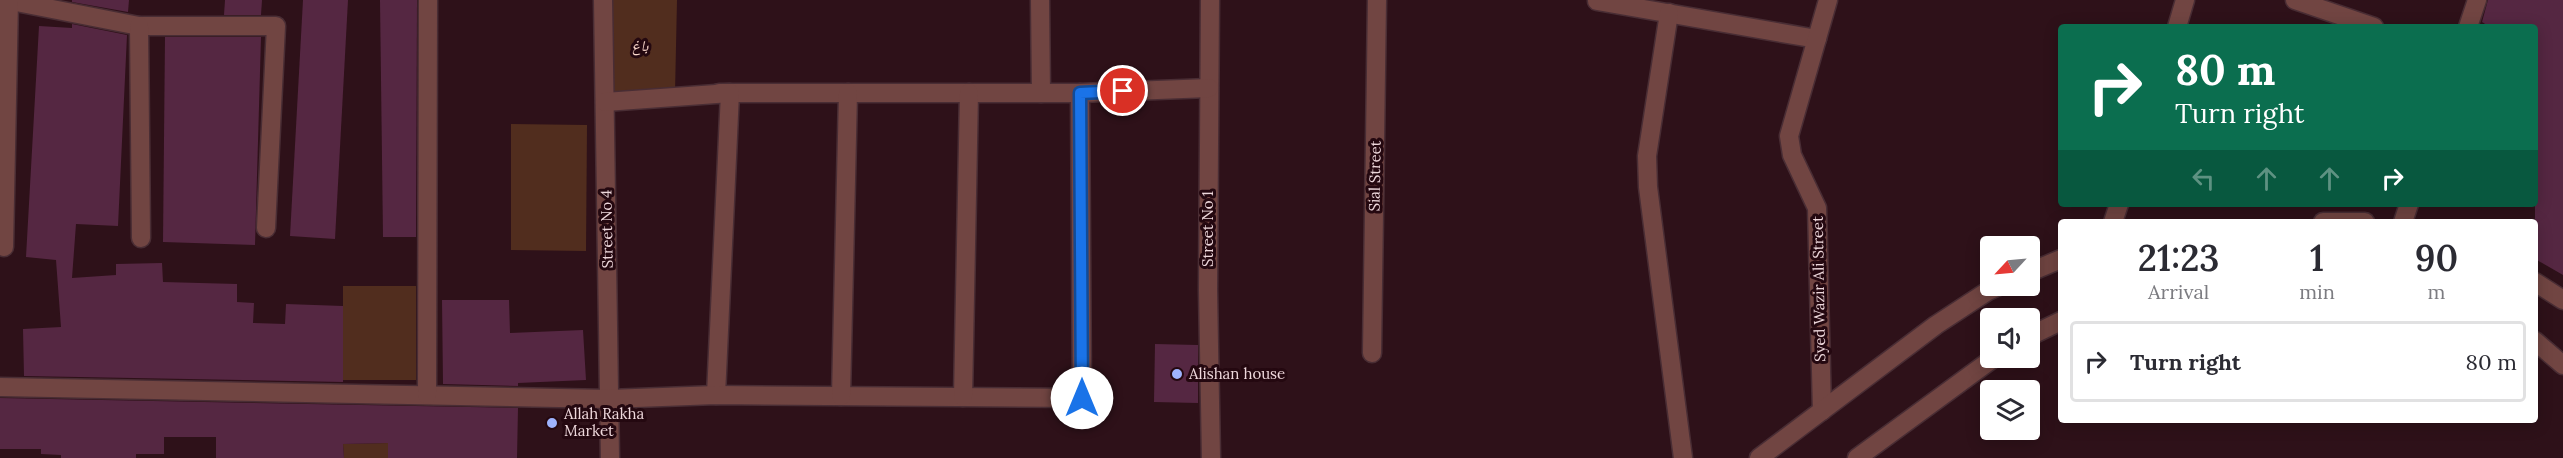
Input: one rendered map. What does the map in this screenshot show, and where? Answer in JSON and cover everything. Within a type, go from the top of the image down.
[{"type":"street","points":[[4,247],[7,0],[139,26],[276,26],[266,228]]},
{"type":"street","points":[[427,395],[428,0]]},
{"type":"street","name":"Street No 4","points":[[603,0],[610,458]]},
{"type":"street","points":[[1040,0],[1041,93]]},
{"type":"street","name":"Street No 1","points":[[1210,0],[1208,290],[1211,458]]},
{"type":"street","name":"Sial Street","points":[[1372,353],[1377,0]]},
{"type":"street","name":"Syed Wazir Ali Street","points":[[1822,411],[1817,208],[1792,155],[1789,136],[1828,0]]},
{"type":"street","points":[[2177,24],[2185,0]]},
{"type":"street","points":[[2295,0],[2365,24]]},
{"type":"street","points":[[2469,24],[2477,0]]},
{"type":"street","points":[[1597,1],[1817,39]]},
{"type":"street","points":[[1670,13],[1647,156],[1648,187],[1683,458]]},
{"type":"street","points":[[139,26],[141,238]]},
{"type":"street","points":[[675,93],[1080,93],[1209,88]]},
{"type":"street","points":[[605,102],[730,93]]},
{"type":"street","points":[[716,395],[730,93]]},
{"type":"street","points":[[841,396],[848,93]]},
{"type":"street","points":[[963,397],[969,93]]},
{"type":"street","points":[[0,387],[609,399],[716,395],[1082,398],[1080,93]]},
{"type":"street","points":[[2040,268],[2058,260]]},
{"type":"street","points":[[2538,283],[2561,292]]},
{"type":"street","points":[[1759,458],[1936,325],[1980,296]]},
{"type":"street","points":[[2040,331],[2058,322]]},
{"type":"street","points":[[2538,343],[2563,364]]},
{"type":"street","points":[[1857,458],[1980,368]]},
{"type":"green space","name":"باغ","points":[[603,0],[677,0],[675,93],[605,102]]},
{"type":"green space","points":[[511,124],[587,125],[586,251],[511,250]]},
{"type":"green space","points":[[343,286],[416,286],[416,380],[343,380]]},
{"type":"green space","points":[[388,443],[388,458],[344,458],[343,444]]},
{"type":"building","points":[[72,0],[129,0],[128,12],[72,2]]},
{"type":"building","points":[[225,0],[262,0],[261,15],[224,15]]},
{"type":"building","points":[[303,0],[348,0],[335,239],[290,236]]},
{"type":"building","points":[[380,0],[417,0],[416,237],[383,237]]},
{"type":"building","points":[[2488,0],[2563,0],[2563,275],[2538,261],[2538,219],[2535,219],[2535,207],[2538,207],[2538,24],[2485,24],[2482,22]]},
{"type":"building","points":[[72,24],[127,35],[118,226],[76,224],[72,278],[116,275],[116,264],[162,263],[163,282],[237,284],[237,302],[254,303],[253,323],[285,324],[286,304],[343,306],[343,382],[24,376],[23,329],[61,327],[56,260],[26,257],[39,26],[72,28]]},
{"type":"building","points":[[165,37],[261,37],[255,245],[163,242]]},
{"type":"building","points":[[442,300],[509,300],[510,333],[583,330],[586,380],[518,383],[518,386],[443,384]]},
{"type":"building","name":"Alishan house","points":[[1155,344],[1198,345],[1198,403],[1154,402]]},
{"type":"building","points":[[0,398],[518,408],[517,458],[388,458],[388,443],[343,444],[344,458],[216,458],[216,437],[164,437],[164,454],[136,454],[136,458],[61,458],[61,455],[41,454],[41,449],[0,449]]},
{"type":"place","name":"Alishan house","points":[[1177,374]]},
{"type":"place","name":"Allah Rakha Market","points":[[552,423]]},
{"type":"route","points":[[1082,398],[1080,93],[1123,91]]}]
